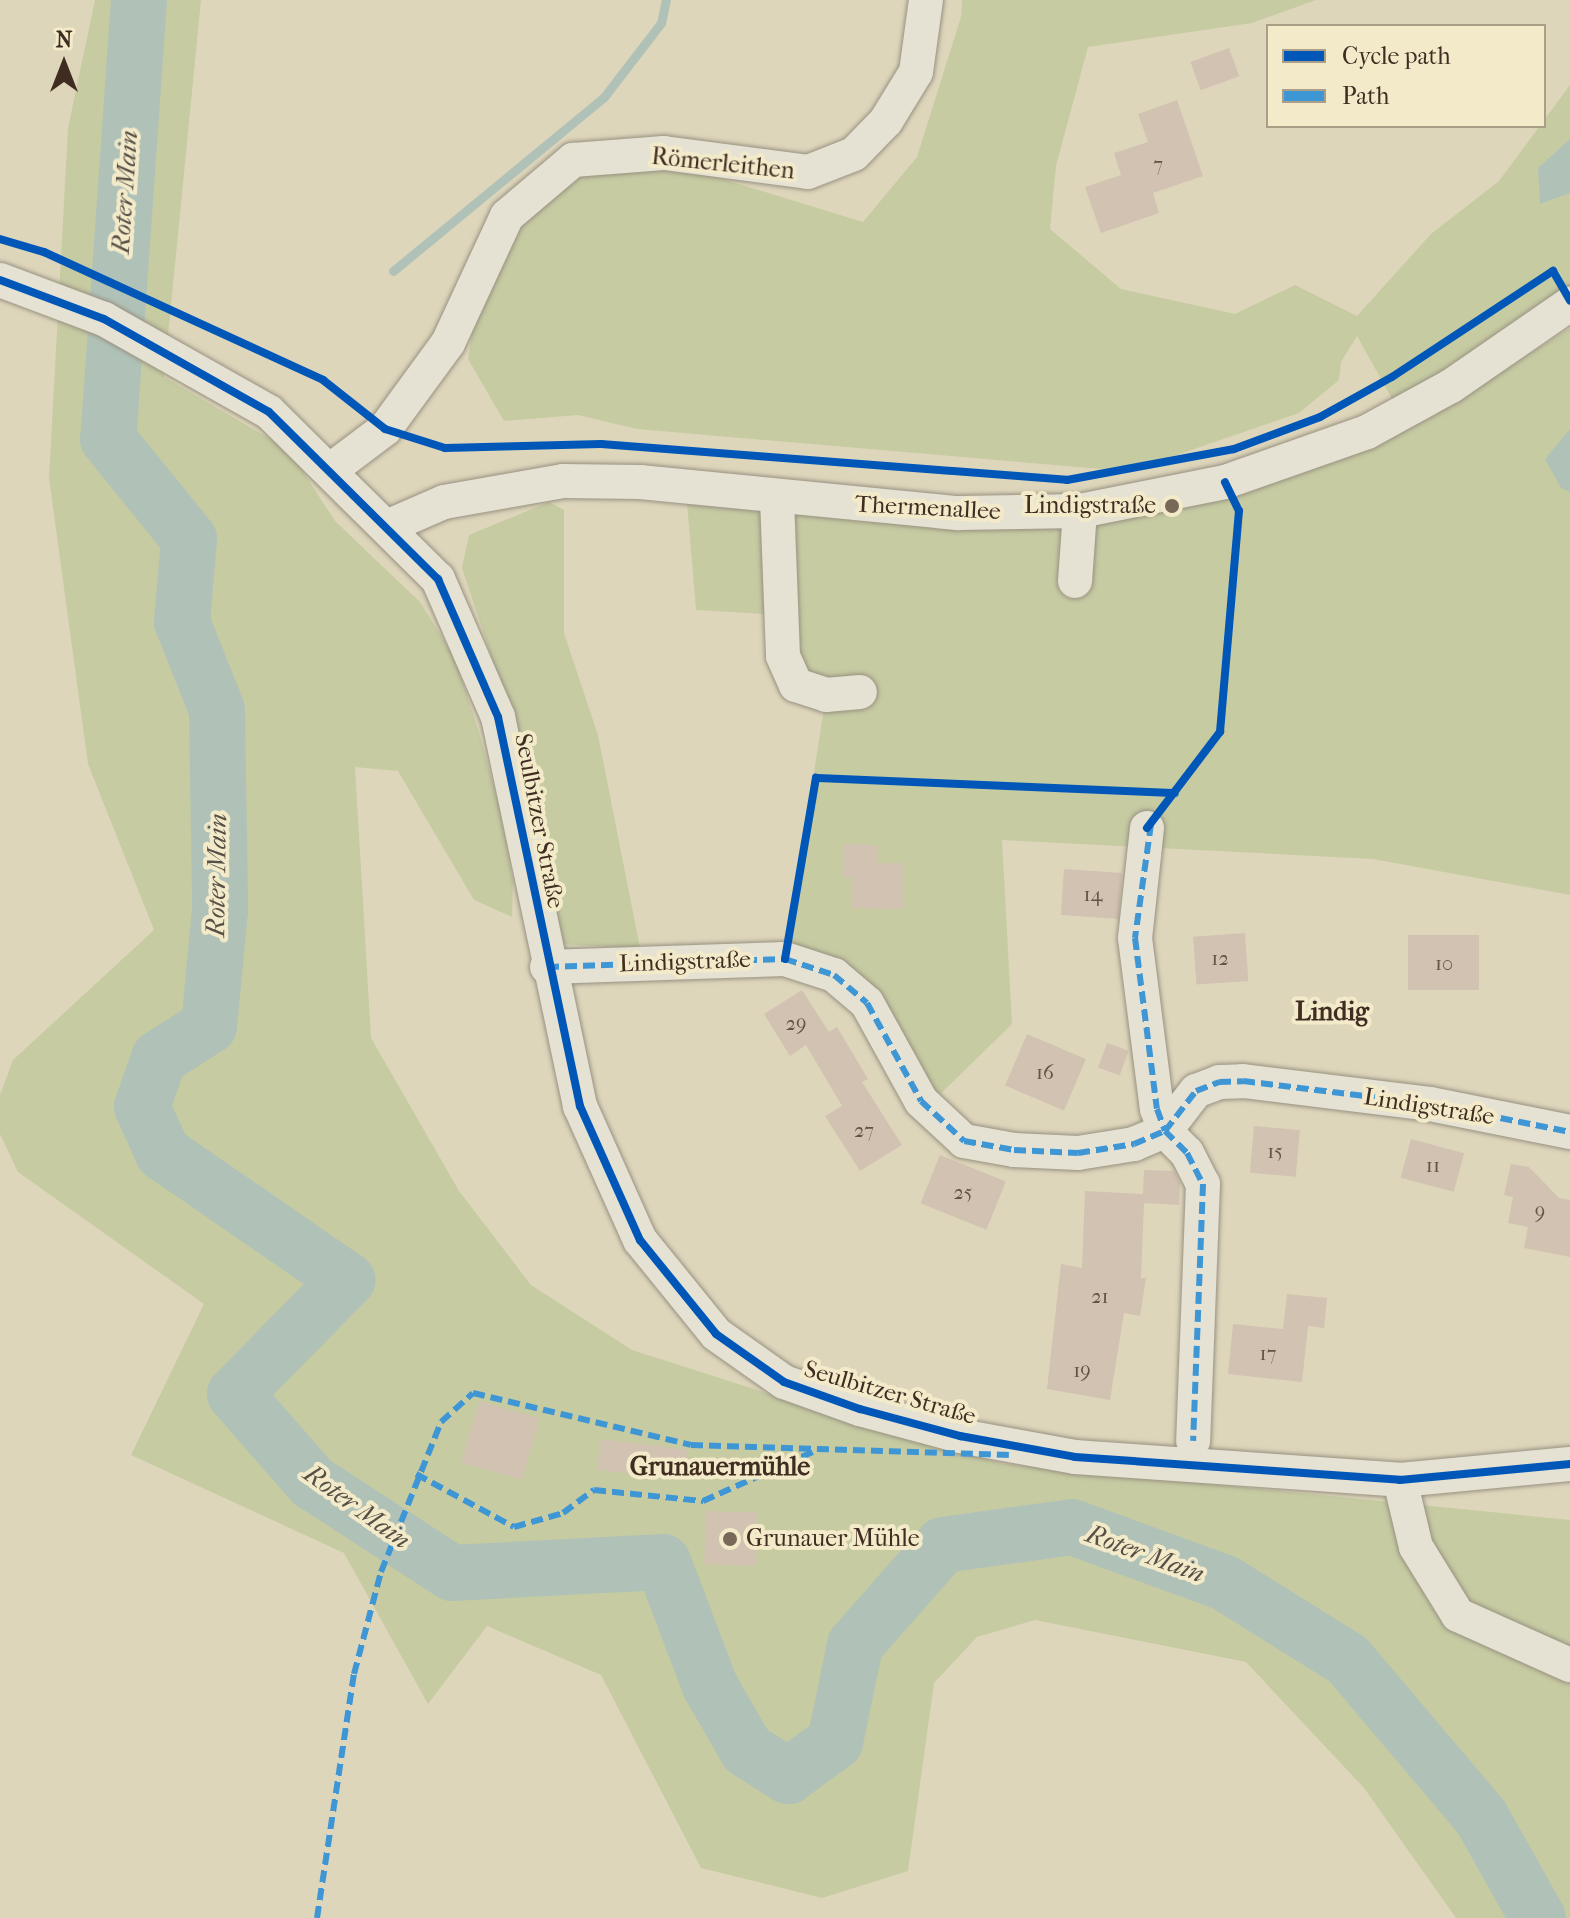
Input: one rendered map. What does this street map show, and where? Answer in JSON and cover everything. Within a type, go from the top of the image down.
[{"type":"street","name":"Römerleithen","points":[[332,469],[385,429],[448,343],[507,216],[573,160],[664,153],[808,172],[854,154],[886,121],[916,72],[926,0]]},
{"type":"street","name":"Seulbitzer Straße","points":[[0,280],[104,319],[269,412],[332,469],[438,579],[498,717],[547,967],[580,1106],[640,1240],[716,1334],[784,1382],[960,1436],[1075,1457],[1400,1480],[1570,1464]]},
{"type":"street","name":"Thermenallee","points":[[389,526],[444,502],[563,481],[640,482],[777,499],[959,513],[1080,511],[1225,482],[1367,432],[1451,386],[1570,304]]},
{"type":"street","points":[[777,499],[783,656],[796,685],[826,695],[860,692]]},
{"type":"street","points":[[1075,581],[1080,511]]},
{"type":"street","points":[[1147,828],[1135,938],[1157,1109],[1165,1131],[1187,1153],[1203,1184],[1193,1441]]},
{"type":"street","name":"Lindigstraße","points":[[547,967],[785,959],[834,975],[867,1003],[921,1101],[964,1141],[1014,1150],[1078,1153],[1134,1144],[1165,1131],[1196,1091],[1219,1082],[1243,1081],[1430,1104],[1570,1132]]},
{"type":"street","points":[[1400,1480],[1416,1547],[1458,1615],[1570,1665]]},
{"type":"green space","points":[[95,0],[201,0],[164,377],[289,450],[335,521],[420,602],[455,658],[500,809],[513,882],[512,917],[474,900],[398,771],[355,767],[371,1038],[459,1191],[531,1285],[632,1350],[999,1463],[1570,1520],[1570,1918],[1456,1918],[1364,1788],[1246,1662],[1035,1620],[977,1637],[934,1683],[908,1871],[822,1898],[701,1868],[601,1675],[487,1626],[428,1704],[344,1553],[131,1455],[204,1304],[18,1172],[0,1134],[0,1095],[13,1060],[154,930],[88,764],[49,478],[68,128]]},
{"type":"green space","points":[[962,0],[1316,0],[1252,23],[1088,47],[1056,166],[1050,229],[1121,289],[1235,314],[1295,285],[1357,316],[1431,234],[1499,181],[1538,128],[1546,128],[1546,117],[1570,85],[1570,288],[1395,404],[1357,336],[1341,362],[1339,380],[1299,413],[1165,459],[1101,469],[637,429],[578,415],[504,421],[468,359],[481,274],[517,222],[578,164],[651,157],[863,222],[917,157],[961,17]]},
{"type":"green space","points":[[1570,328],[1570,895],[1373,859],[1002,840],[1012,1024],[927,1107],[867,1003],[785,959],[826,695],[796,685],[781,615],[696,610],[687,503],[971,524],[1353,455],[1428,419]]},
{"type":"green space","points":[[549,502],[564,510],[564,633],[598,735],[640,948],[555,944],[527,763],[462,568],[469,535]]},
{"type":"shaded area","points":[[1570,139],[1570,193],[1540,204],[1538,168]]},
{"type":"shaded area","points":[[1570,429],[1570,492],[1561,488],[1545,459]]},
{"type":"building","points":[[1229,48],[1239,76],[1201,90],[1190,62]]},
{"type":"building","points":[[1177,100],[1203,176],[1153,193],[1159,213],[1101,233],[1085,187],[1121,175],[1114,153],[1148,142],[1138,114]]},
{"type":"building","points":[[844,844],[878,845],[878,863],[904,863],[903,909],[852,908],[852,878],[843,877]]},
{"type":"building","points":[[1064,869],[1122,873],[1119,919],[1061,915]]},
{"type":"building","points":[[1245,933],[1248,981],[1196,985],[1193,937]]},
{"type":"building","points":[[1408,935],[1479,935],[1479,990],[1408,990]]},
{"type":"building","points":[[802,990],[829,1032],[837,1027],[868,1079],[862,1082],[902,1145],[860,1171],[825,1116],[842,1106],[806,1045],[790,1056],[764,1014]]},
{"type":"building","points":[[1027,1034],[1086,1059],[1064,1111],[1005,1086]]},
{"type":"building","points":[[1107,1043],[1129,1051],[1120,1075],[1098,1067]]},
{"type":"building","points":[[1254,1126],[1300,1130],[1296,1177],[1250,1173]]},
{"type":"building","points":[[1411,1139],[1464,1153],[1454,1192],[1401,1178]]},
{"type":"building","points":[[940,1155],[1006,1182],[986,1230],[921,1203]]},
{"type":"building","points":[[1511,1164],[1529,1167],[1559,1198],[1570,1200],[1570,1257],[1524,1248],[1528,1227],[1508,1223],[1513,1197],[1504,1195]]},
{"type":"building","points":[[1144,1170],[1174,1171],[1180,1183],[1179,1205],[1144,1203],[1141,1278],[1146,1278],[1140,1316],[1124,1313],[1110,1400],[1047,1389],[1061,1264],[1082,1268],[1085,1191],[1143,1194]]},
{"type":"building","points":[[1287,1294],[1327,1298],[1324,1328],[1308,1326],[1302,1382],[1228,1374],[1233,1324],[1283,1329]]},
{"type":"building","points":[[479,1401],[540,1418],[522,1480],[461,1463]]},
{"type":"building","points":[[601,1439],[687,1450],[684,1480],[597,1470]]},
{"type":"building","name":"Grunauer Mühle","points":[[706,1511],[757,1513],[755,1566],[704,1564]]},
{"type":"waterway","name":"Roter Main","points":[[139,0],[108,439],[189,539],[182,622],[217,710],[220,910],[209,1026],[159,1058],[142,1107],[163,1153],[347,1280],[235,1394],[312,1482],[452,1573],[663,1562],[710,1686],[747,1750],[788,1776],[835,1742],[855,1645],[943,1545],[1072,1527],[1225,1583],[1348,1660],[1481,1817],[1538,1918]]},
{"type":"waterway","points":[[393,271],[604,97],[661,23],[666,0]]},
{"type":"marked path","points":[[1151,824],[1135,938],[1157,1109],[1165,1131],[1187,1153],[1203,1184],[1193,1441]]},
{"type":"marked path","points":[[547,967],[785,959],[834,975],[867,1003],[921,1101],[964,1141],[1014,1150],[1078,1153],[1134,1144],[1165,1131],[1196,1091],[1219,1082],[1243,1081],[1430,1104],[1570,1132]]},
{"type":"marked path","points":[[317,1918],[354,1674],[381,1572],[441,1422],[473,1393],[691,1445],[1011,1455]]},
{"type":"marked path","points":[[416,1474],[514,1527],[563,1513],[594,1490],[703,1501],[817,1450]]},
{"type":"cycle path","points":[[0,239],[44,252],[323,380],[385,429],[445,448],[601,444],[1067,480],[1234,449],[1320,417],[1392,377],[1553,271],[1570,300]]},
{"type":"cycle path","points":[[0,280],[104,319],[269,412],[438,579],[498,717],[580,1106],[640,1240],[716,1334],[784,1382],[860,1409],[960,1436],[1075,1457],[1400,1480],[1570,1464]]},
{"type":"cycle path","points":[[1147,828],[1220,732],[1239,511],[1225,482]]},
{"type":"cycle path","points":[[785,959],[816,778],[1175,793]]},
{"type":"place","name":"Lindigstraße","points":[[1172,506]]},
{"type":"place","name":"Grunauer Mühle","points":[[730,1539]]},
{"type":"district","name":"Lindig","points":[[1332,1012]]},
{"type":"district","name":"Grunauermühle","points":[[720,1467]]}]
